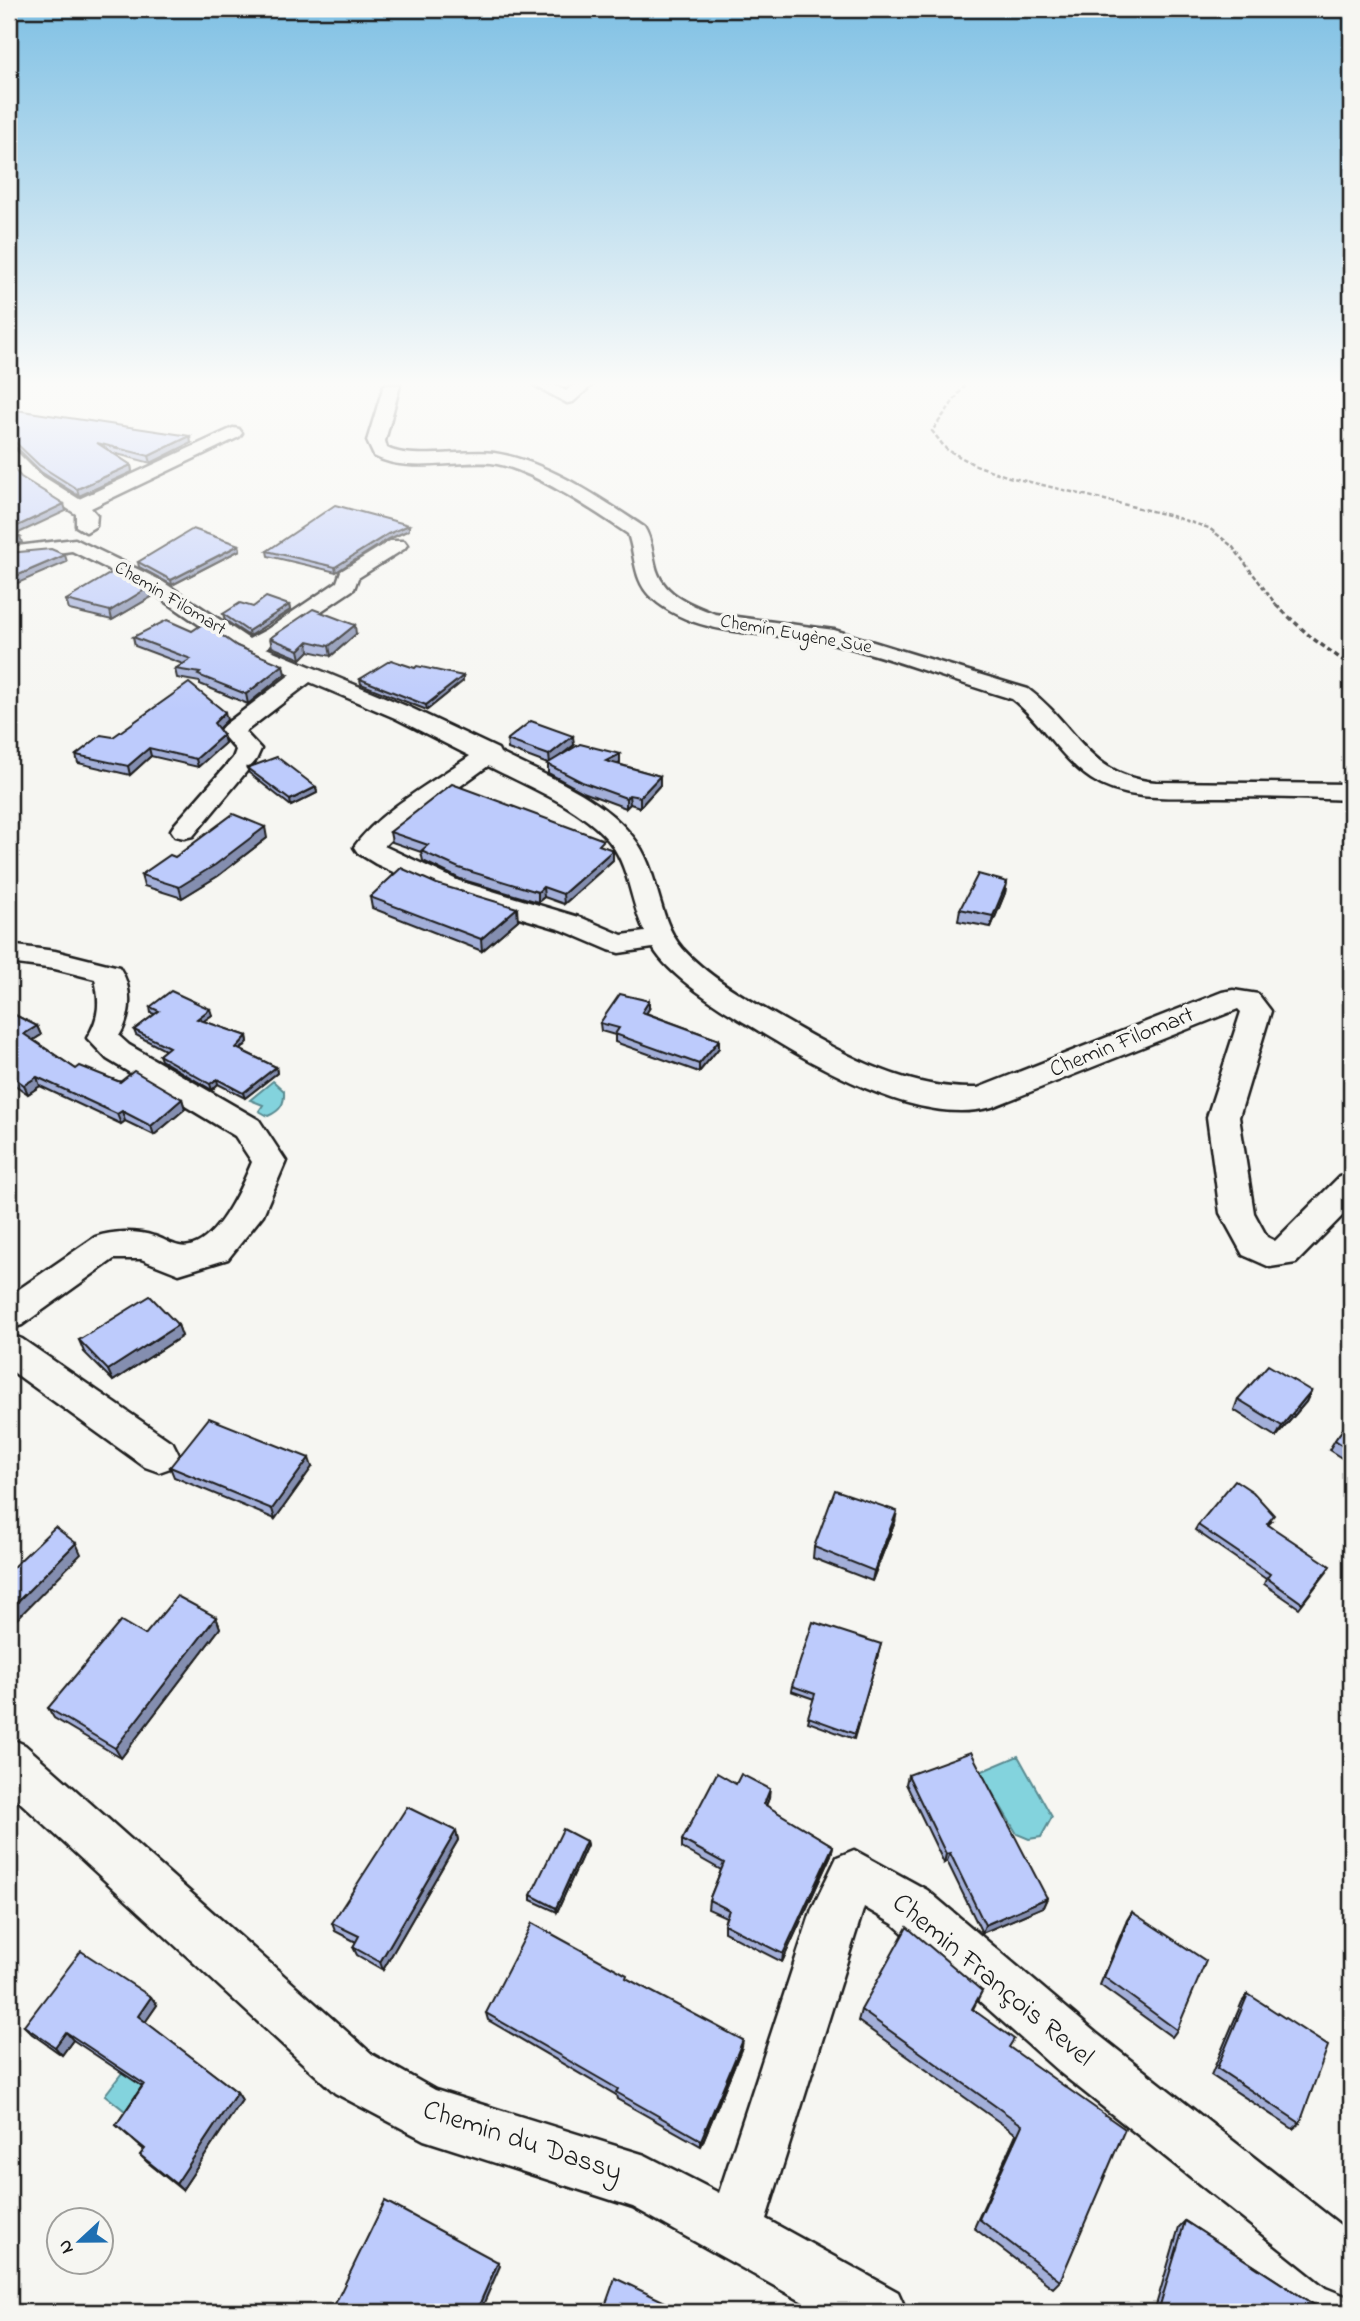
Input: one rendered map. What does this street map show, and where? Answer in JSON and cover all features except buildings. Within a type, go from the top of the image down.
[{"type":"street","points":[[9,553],[75,545],[86,530],[87,515],[56,493]]},
{"type":"street","points":[[78,507],[107,493]]},
{"type":"street","name":"Chemin Eugène Sue","points":[[571,493],[637,531],[649,580],[662,594],[692,612],[711,620],[860,644],[1020,694],[1043,711],[1095,770],[1119,783],[1171,789],[1351,792]]},
{"type":"street","name":"Chemin Filomart","points":[[75,545],[153,584],[248,648],[403,713],[489,754],[581,803],[623,841],[642,880],[655,924],[670,953],[723,997],[831,1061],[891,1086],[947,1100],[981,1099],[1233,999],[1247,1001],[1256,1011],[1223,1118],[1237,1213],[1255,1246],[1270,1254],[1284,1254],[1351,1186]]},
{"type":"street","name":"Chemin Filomart","points":[[248,648],[274,635],[346,585],[348,575],[397,545]]},
{"type":"street","points":[[184,830],[244,760],[249,748],[231,732],[307,673]]},
{"type":"street","points":[[489,754],[396,820],[367,847],[449,887],[572,924],[619,944],[663,938]]},
{"type":"street","points":[[9,954],[55,960],[109,973],[114,1001],[114,1022],[102,1038],[118,1052],[247,1128],[269,1161],[251,1206],[216,1250],[179,1261],[145,1246],[107,1246],[9,1315]]},
{"type":"street","points":[[9,1349],[159,1455]]},
{"type":"street","name":"Chemin du Dassy","points":[[9,1761],[354,2074],[424,2113],[645,2183],[878,2312]]},
{"type":"street","name":"Chemin François Revel","points":[[734,2232],[837,1909],[854,1874],[910,1907],[1077,2052],[1347,2266],[1351,2253]]},
{"type":"path","points":[[1074,493],[1163,513],[1216,531],[1234,545],[1275,603],[1293,622],[1351,666]]},
{"type":"water","points":[[273,1081],[284,1091],[284,1100],[276,1112],[268,1116],[259,1111],[263,1105],[250,1100]]},
{"type":"water","points":[[1018,1756],[1052,1817],[1041,1837],[1029,1839],[1017,1834],[980,1772]]},
{"type":"water","points":[[154,2031],[174,2045],[125,2111],[105,2095]]}]
